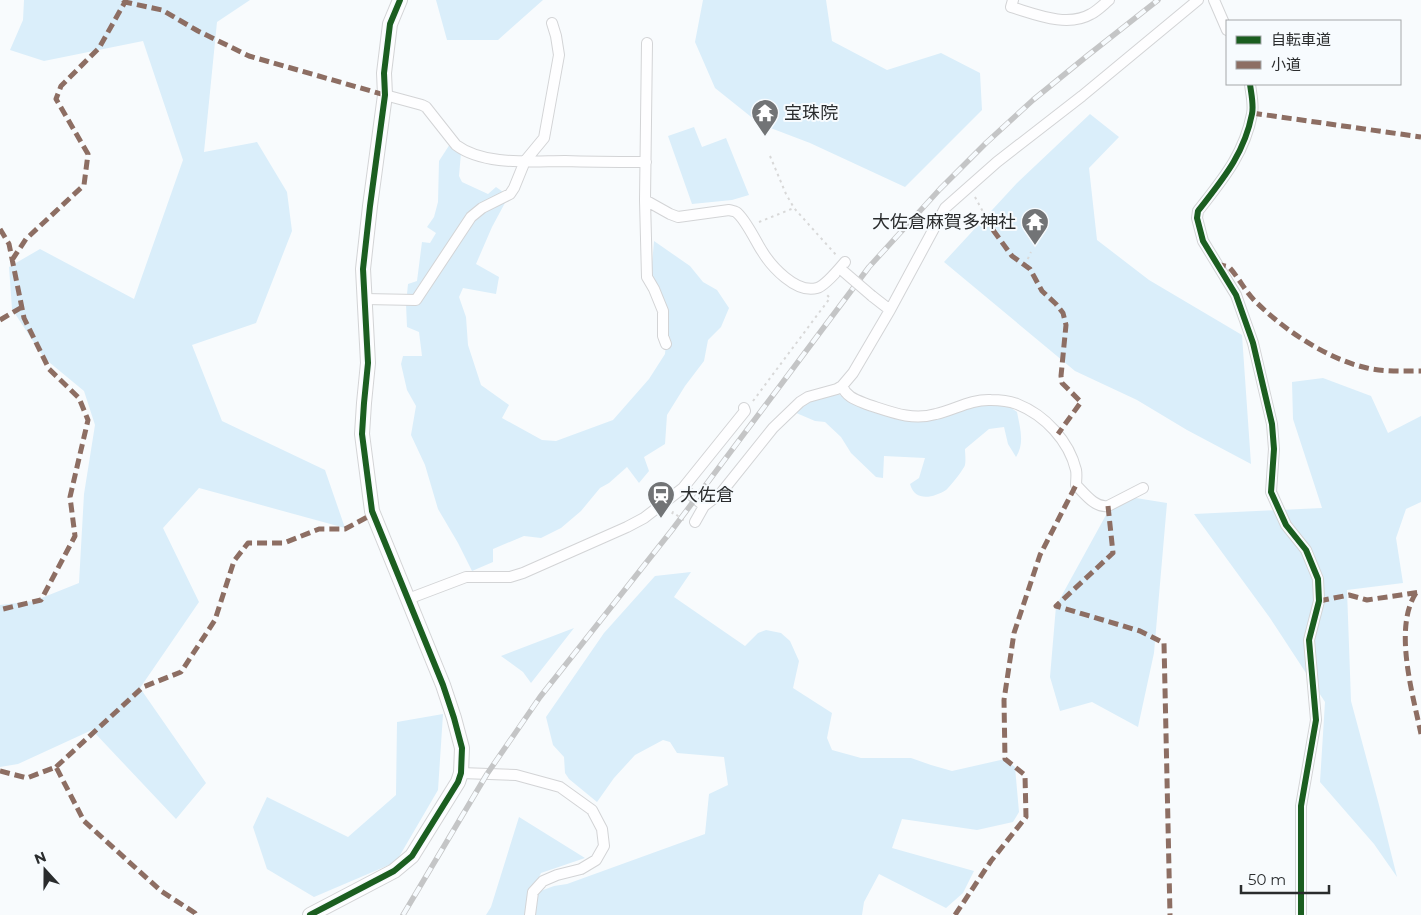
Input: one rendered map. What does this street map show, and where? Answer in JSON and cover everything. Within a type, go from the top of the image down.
[{"type":"street","points":[[310,915],[394,871],[412,856],[458,782],[461,773],[462,748],[443,685],[372,511],[362,434],[368,363],[363,269],[385,95],[384,73],[390,24],[400,0]]},
{"type":"street","points":[[1013,0],[1011,7],[1061,20],[1079,19],[1091,15],[1109,0]]},
{"type":"street","points":[[695,522],[704,506],[721,493],[773,428],[800,402],[808,397],[837,389],[853,373],[890,310],[945,208],[997,162],[1082,96],[1198,0]]},
{"type":"street","points":[[1214,0],[1226,28]]},
{"type":"street","points":[[365,299],[416,300],[419,298],[471,217],[482,208],[510,194],[524,161],[544,138],[559,55],[552,23]]},
{"type":"street","points":[[647,43],[645,200],[647,277],[654,288],[663,312],[663,336],[666,344]]},
{"type":"street","points":[[1250,85],[1252,113],[1241,147],[1234,164],[1198,211],[1197,218],[1203,241],[1236,296],[1253,343],[1272,424],[1274,449],[1271,492],[1286,525],[1306,550],[1318,579],[1319,601],[1309,640],[1316,720],[1300,806],[1301,915]]},
{"type":"street","points":[[385,95],[426,107],[456,145],[481,157],[493,160],[524,161],[646,162]]},
{"type":"street","points":[[645,200],[678,217],[729,210],[737,213],[768,260],[779,272],[799,286],[816,288],[821,286],[843,266],[872,296],[890,310]]},
{"type":"street","points":[[842,386],[844,392],[852,399],[891,412],[915,417],[935,414],[982,400],[1016,403],[1036,415],[1058,434],[1068,450],[1076,471],[1076,485],[1098,506],[1108,506],[1143,488]]},
{"type":"street","points":[[408,599],[466,577],[510,577],[523,573],[644,518],[683,488],[745,409]]},
{"type":"street","points":[[683,488],[704,506]]},
{"type":"street","points":[[461,773],[516,775],[560,787],[592,810],[602,829],[604,846],[596,860],[581,869],[557,875],[543,881],[533,892],[530,915]]},
{"type":"path","points":[[770,156],[794,208],[843,266]]},
{"type":"path","points":[[969,187],[993,230]]},
{"type":"path","points":[[747,227],[794,208]]},
{"type":"path","points":[[1025,265],[1031,252]]},
{"type":"path","points":[[745,409],[830,298],[821,286]]},
{"type":"path","points":[[672,514],[674,512],[683,520],[682,522]]},
{"type":"shaded area","points":[[24,0],[250,0],[217,22],[204,152],[257,142],[287,192],[292,231],[256,323],[192,345],[222,421],[325,470],[345,528],[199,488],[163,528],[199,602],[140,688],[206,783],[176,819],[92,730],[18,764],[0,767],[0,605],[34,601],[79,583],[84,494],[95,425],[84,391],[44,358],[12,309],[9,267],[40,249],[134,299],[183,160],[143,41],[44,61],[10,50],[23,20]]},
{"type":"shaded area","points":[[436,0],[543,0],[498,40],[447,40]]},
{"type":"shaded area","points":[[703,0],[826,0],[832,41],[887,70],[941,53],[980,73],[982,110],[905,187],[810,143],[760,124],[715,88],[695,42]]},
{"type":"shaded area","points":[[1090,114],[1119,137],[1089,168],[1097,240],[1149,280],[1242,335],[1251,464],[1187,430],[1137,400],[1075,371],[944,262],[1017,183]]},
{"type":"shaded area","points":[[694,127],[702,147],[726,138],[749,195],[732,200],[692,204],[668,136]]},
{"type":"shaded area","points":[[450,144],[461,153],[459,176],[462,182],[488,194],[496,187],[506,194],[506,201],[476,264],[499,277],[496,294],[463,288],[459,297],[466,317],[468,345],[481,385],[509,405],[502,418],[542,440],[556,441],[613,420],[649,379],[665,354],[667,334],[651,277],[654,241],[690,266],[703,282],[717,290],[729,308],[721,327],[708,340],[704,361],[685,386],[667,415],[665,444],[644,457],[649,471],[639,483],[627,467],[609,483],[600,488],[581,511],[561,528],[541,538],[524,536],[493,549],[493,562],[472,571],[438,509],[425,465],[411,435],[416,406],[407,390],[401,364],[403,356],[422,356],[419,332],[407,327],[406,304],[408,284],[417,281],[422,242],[430,243],[436,233],[427,227],[434,217],[438,202],[439,161]]},
{"type":"shaded area","points":[[1323,378],[1371,396],[1388,433],[1421,416],[1421,502],[1406,509],[1396,538],[1403,583],[1347,590],[1351,701],[1397,877],[1374,844],[1320,782],[1325,702],[1270,618],[1194,514],[1322,508],[1293,419],[1292,382]]},
{"type":"shaded area","points":[[835,392],[847,399],[902,419],[974,404],[1006,404],[1017,412],[1021,435],[1019,452],[1016,457],[1008,444],[1004,427],[989,429],[965,449],[965,465],[948,489],[936,495],[920,496],[912,490],[910,484],[919,478],[925,458],[884,456],[883,478],[876,477],[851,453],[841,437],[825,422],[815,421],[794,412],[801,405]]},
{"type":"shaded area","points":[[1117,495],[1167,503],[1154,653],[1138,727],[1092,702],[1060,711],[1050,677],[1056,606]]},
{"type":"shaded area","points":[[691,572],[674,597],[745,646],[758,633],[766,630],[781,633],[790,641],[799,661],[793,688],[832,713],[827,738],[832,750],[861,758],[911,758],[952,771],[1005,759],[1015,767],[1019,812],[1013,822],[977,830],[902,819],[892,848],[974,871],[963,893],[946,908],[879,874],[864,902],[862,915],[532,915],[535,893],[554,886],[567,884],[705,834],[709,794],[728,785],[724,757],[677,753],[670,742],[663,740],[635,755],[614,778],[597,802],[569,779],[565,773],[564,757],[553,745],[546,717],[604,633],[655,576]]},
{"type":"shaded area","points":[[574,628],[531,683],[523,672],[501,656]]},
{"type":"shaded area","points":[[443,714],[438,790],[396,862],[314,897],[267,869],[253,827],[267,797],[348,837],[396,795],[397,722]]},
{"type":"shaded area","points":[[519,817],[585,858],[541,873],[531,894],[528,915],[486,915],[491,907]]},
{"type":"railway","points":[[403,915],[487,774],[540,697],[672,530],[869,267],[940,189],[986,143],[1033,100],[1158,0]]},
{"type":"marked path","points":[[123,0],[162,10],[198,31],[249,56],[385,95]]},
{"type":"marked path","points":[[12,260],[26,239],[84,185],[88,154],[56,99],[61,86],[99,48],[125,2]]},
{"type":"marked path","points":[[1252,113],[1421,137]]},
{"type":"marked path","points":[[0,229],[9,244],[24,318],[49,369],[79,398],[88,420],[70,497],[75,536],[41,600],[0,609]]},
{"type":"marked path","points":[[993,230],[1012,256],[1030,269],[1042,291],[1063,313],[1066,325],[1062,383],[1081,402],[1058,434]]},
{"type":"marked path","points":[[1216,264],[1229,267],[1251,297],[1266,312],[1293,333],[1337,358],[1367,368],[1387,371],[1421,371]]},
{"type":"marked path","points":[[0,320],[22,307]]},
{"type":"marked path","points":[[955,915],[991,861],[1026,817],[1025,775],[1005,759],[1004,700],[1014,633],[1040,555],[1076,485]]},
{"type":"marked path","points":[[1108,506],[1113,553],[1056,606],[1140,631],[1164,643],[1170,915]]},
{"type":"marked path","points":[[56,767],[143,687],[181,672],[215,620],[234,561],[248,543],[284,543],[319,529],[345,529],[373,514]]},
{"type":"marked path","points":[[1319,601],[1349,595],[1367,600],[1420,592]]},
{"type":"marked path","points":[[1416,593],[1409,608],[1405,643],[1410,681],[1421,734]]},
{"type":"marked path","points":[[0,771],[27,778],[56,767],[84,821],[161,891],[196,915]]},
{"type":"cycle path","points":[[310,915],[394,871],[412,856],[458,782],[461,773],[462,748],[443,685],[372,511],[362,434],[368,363],[363,269],[385,95],[384,73],[390,24],[400,0]]},
{"type":"cycle path","points":[[1250,85],[1253,110],[1244,142],[1231,166],[1198,211],[1197,218],[1203,241],[1236,295],[1253,343],[1272,424],[1274,449],[1271,492],[1286,525],[1306,550],[1318,579],[1319,601],[1309,640],[1316,720],[1301,806],[1301,915]]},
{"type":"place","name":"宝珠院","points":[[765,137]]},
{"type":"place","name":"大佐倉麻賀多神社","points":[[1035,246]]},
{"type":"place","name":"大佐倉","points":[[661,519]]}]
